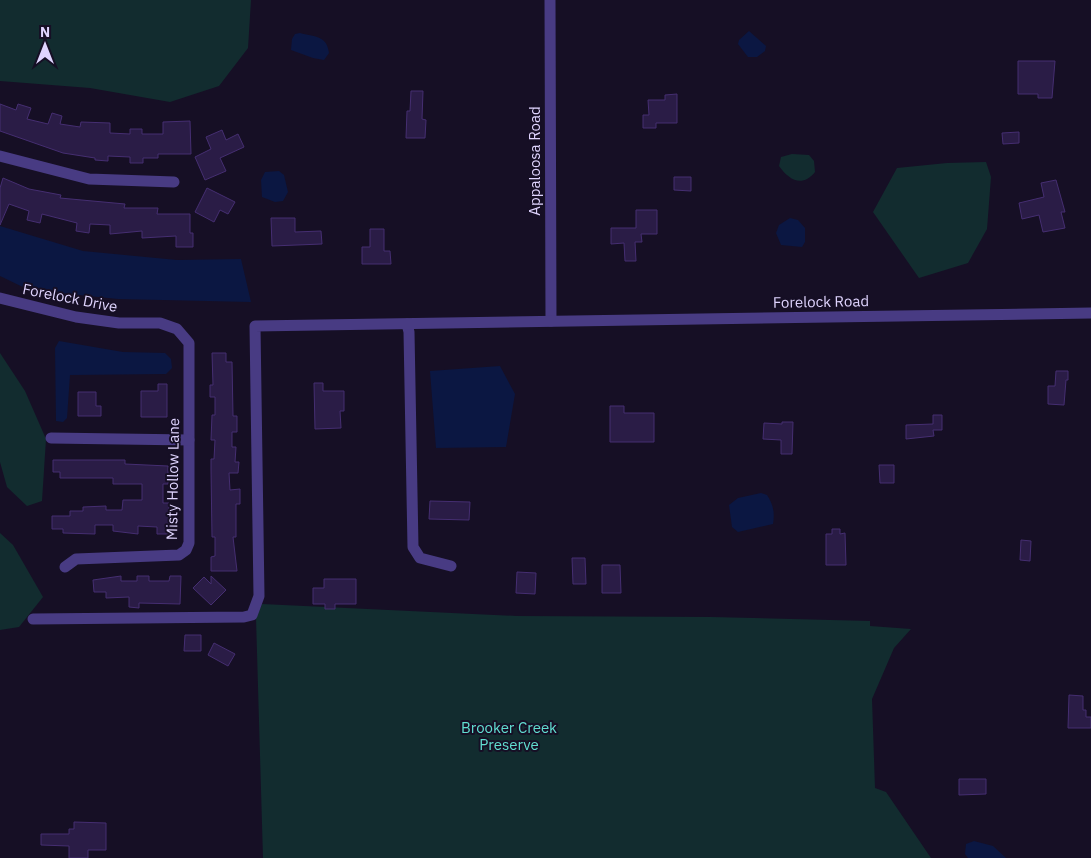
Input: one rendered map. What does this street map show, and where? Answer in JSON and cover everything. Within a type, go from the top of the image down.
[{"type":"street","name":"Appaloosa Road","points":[[550,0],[551,321]]},
{"type":"street","points":[[0,156],[89,179],[174,182]]},
{"type":"street","name":"Forelock Drive","points":[[0,298],[76,318],[119,323],[160,323],[177,329],[189,343]]},
{"type":"street","name":"Forelock Road","points":[[33,619],[244,617],[252,615],[259,596],[255,326],[1091,313]]},
{"type":"street","points":[[407,324],[409,332],[413,547],[420,558],[451,566]]},
{"type":"street","name":"Misty Hollow Lane","points":[[65,567],[76,559],[179,555],[186,550],[189,543],[189,343]]},
{"type":"street","points":[[51,438],[189,440]]},
{"type":"green space","points":[[0,0],[251,0],[248,48],[219,86],[170,102],[90,88],[0,81]]},
{"type":"green space","points":[[792,154],[809,155],[814,161],[815,172],[810,177],[801,181],[796,180],[787,175],[779,166],[781,157]]},
{"type":"green space","points":[[986,162],[991,177],[987,229],[968,263],[919,278],[873,212],[897,168],[947,163]]},
{"type":"green space","points":[[0,353],[25,391],[46,439],[42,501],[27,506],[7,487],[0,462]]},
{"type":"green space","points":[[0,533],[13,545],[43,597],[19,627],[0,630]]},
{"type":"green space","name":"Brooker Creek Preserve","points":[[262,604],[517,616],[711,617],[870,621],[870,626],[911,629],[894,648],[872,699],[875,788],[886,792],[931,858],[263,858],[256,618]]},
{"type":"water","points":[[749,31],[766,46],[765,51],[757,57],[748,57],[738,44],[739,40]]},
{"type":"water","points":[[300,33],[319,38],[326,43],[329,53],[324,60],[291,50],[292,39],[295,34]]},
{"type":"water","points":[[279,171],[284,175],[288,192],[283,201],[275,202],[262,197],[261,180],[265,172]]},
{"type":"water","points":[[790,218],[798,220],[805,228],[805,242],[802,247],[781,245],[776,233],[779,225]]},
{"type":"water","points":[[0,226],[83,251],[177,260],[241,259],[251,302],[118,299],[29,290],[0,276]]},
{"type":"water","points":[[59,341],[123,352],[165,353],[171,359],[172,368],[166,374],[70,375],[67,418],[63,422],[56,421],[55,348]]},
{"type":"water","points":[[500,366],[515,394],[506,447],[436,448],[430,371]]},
{"type":"water","points":[[761,493],[767,495],[772,505],[774,512],[773,524],[738,532],[732,527],[729,505],[738,498]]},
{"type":"water","points":[[974,841],[993,846],[1006,858],[968,858],[965,854],[966,844]]},
{"type":"building","points":[[1018,61],[1055,61],[1052,98],[1038,98],[1038,94],[1018,94]]},
{"type":"building","points":[[411,91],[423,91],[422,119],[426,120],[425,138],[406,138],[407,111],[410,111]]},
{"type":"building","points":[[677,94],[677,123],[656,123],[656,128],[643,128],[643,115],[649,115],[648,100],[665,100],[665,95]]},
{"type":"building","points":[[0,104],[16,110],[18,104],[31,108],[27,119],[48,124],[52,113],[62,116],[60,124],[80,127],[81,122],[110,123],[110,133],[130,134],[130,129],[142,129],[142,134],[163,134],[163,122],[190,121],[191,154],[158,154],[158,158],[143,158],[143,163],[130,163],[130,157],[108,156],[108,161],[63,153],[0,131]]},
{"type":"building","points":[[222,130],[226,140],[238,134],[244,147],[220,158],[226,171],[205,180],[195,157],[211,149],[206,137]]},
{"type":"building","points":[[1019,132],[1019,143],[1003,144],[1002,133]]},
{"type":"building","points":[[674,177],[691,177],[691,191],[674,190]]},
{"type":"building","points":[[3,178],[29,189],[61,195],[60,198],[125,204],[124,208],[158,208],[157,214],[190,214],[190,233],[193,233],[193,247],[176,247],[176,236],[142,238],[142,231],[110,234],[110,225],[90,224],[89,233],[76,231],[77,223],[42,214],[40,223],[27,220],[29,211],[9,204],[0,225],[0,188]]},
{"type":"building","points":[[1056,180],[1065,212],[1061,212],[1065,228],[1043,232],[1039,215],[1022,219],[1019,203],[1044,197],[1041,183]]},
{"type":"building","points":[[207,188],[235,202],[228,214],[220,210],[214,222],[195,212]]},
{"type":"building","points":[[636,210],[657,210],[657,234],[641,234],[642,242],[635,242],[636,261],[625,261],[624,243],[611,244],[611,228],[636,228]]},
{"type":"building","points":[[271,218],[295,218],[295,232],[321,231],[322,244],[272,246]]},
{"type":"building","points":[[370,229],[384,229],[384,251],[390,251],[391,264],[362,264],[362,247],[370,247]]},
{"type":"building","points":[[212,353],[226,353],[226,362],[232,362],[233,416],[237,416],[237,432],[232,432],[232,447],[236,447],[235,462],[239,462],[238,473],[229,473],[230,490],[240,489],[240,504],[236,504],[236,537],[233,537],[237,571],[211,571],[211,557],[215,556],[215,537],[212,537],[211,459],[214,459],[215,440],[211,440],[212,415],[215,415],[215,397],[210,397],[210,385],[213,385]]},
{"type":"building","points":[[1056,371],[1068,371],[1064,405],[1048,404],[1048,386],[1055,386]]},
{"type":"building","points":[[314,383],[323,383],[323,391],[344,391],[344,411],[340,411],[341,428],[315,429]]},
{"type":"building","points":[[158,384],[167,384],[167,417],[141,417],[141,391],[158,391]]},
{"type":"building","points":[[78,392],[96,392],[96,406],[101,406],[101,416],[78,416]]},
{"type":"building","points":[[610,406],[624,406],[624,413],[654,413],[654,442],[610,442]]},
{"type":"building","points":[[933,415],[942,415],[942,430],[933,430],[934,436],[906,439],[906,425],[933,424]]},
{"type":"building","points":[[782,422],[793,422],[792,454],[781,454],[781,440],[763,439],[764,423],[782,424]]},
{"type":"building","points":[[53,460],[125,460],[125,464],[168,466],[168,484],[163,484],[163,503],[169,503],[168,534],[157,534],[157,527],[138,526],[138,534],[113,531],[113,525],[95,525],[95,534],[63,533],[63,529],[52,529],[52,516],[70,516],[70,511],[83,511],[83,507],[106,506],[106,510],[122,510],[123,500],[142,500],[142,484],[113,484],[113,478],[60,478],[60,472],[53,472]]},
{"type":"building","points":[[879,465],[894,465],[894,483],[880,483]]},
{"type":"building","points":[[430,501],[470,502],[469,520],[429,519]]},
{"type":"building","points":[[832,529],[840,529],[840,534],[845,533],[846,565],[826,565],[826,534],[832,534]]},
{"type":"building","points":[[1021,540],[1031,541],[1030,561],[1020,560]]},
{"type":"building","points":[[572,558],[585,558],[586,584],[573,584]]},
{"type":"building","points":[[602,565],[620,565],[621,593],[602,593]]},
{"type":"building","points":[[517,572],[536,573],[535,594],[516,593]]},
{"type":"building","points":[[121,576],[121,581],[137,581],[137,576],[149,576],[149,581],[169,581],[170,576],[181,576],[180,604],[139,603],[139,608],[129,607],[129,597],[106,598],[106,592],[94,592],[93,580]]},
{"type":"building","points":[[211,576],[226,590],[211,605],[193,588],[204,577],[211,584]]},
{"type":"building","points":[[324,579],[356,579],[356,604],[335,604],[335,609],[325,609],[325,604],[313,604],[313,588],[324,588]]},
{"type":"building","points":[[185,635],[201,635],[201,651],[184,651]]},
{"type":"building","points":[[214,643],[235,654],[228,666],[208,655]]},
{"type":"building","points":[[1069,695],[1083,696],[1083,710],[1086,710],[1086,717],[1091,717],[1091,728],[1068,728]]},
{"type":"building","points":[[959,779],[986,779],[986,794],[959,795]]},
{"type":"building","points":[[74,822],[106,823],[106,850],[88,850],[88,858],[69,858],[69,846],[41,845],[41,834],[69,834],[69,829],[74,829]]}]
